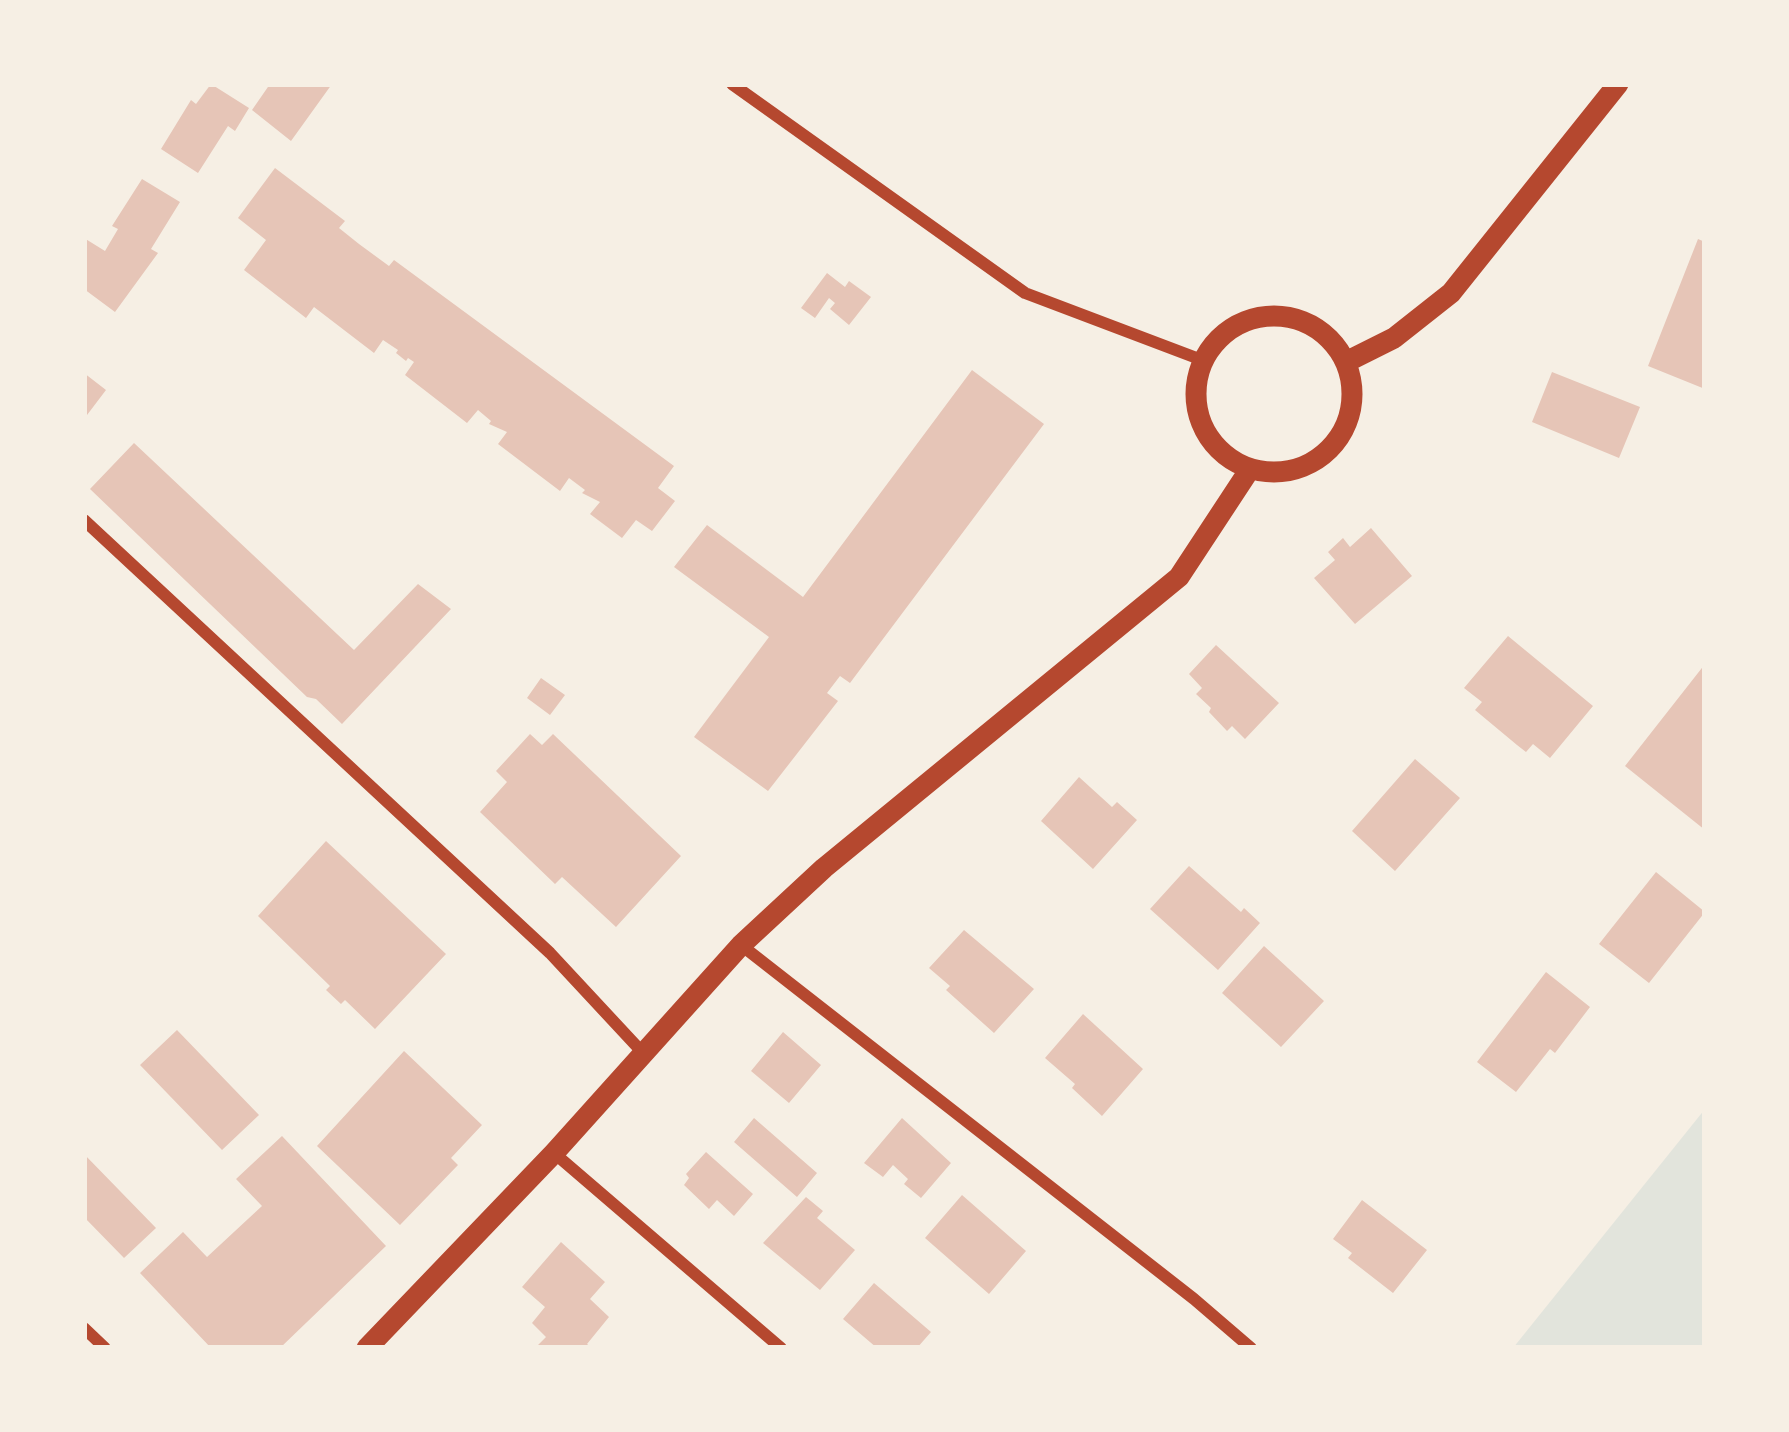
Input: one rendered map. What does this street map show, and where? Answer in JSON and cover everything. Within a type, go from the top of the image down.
[{"type":"street","points":[[732,84],[1025,293],[1202,360]]},
{"type":"street","points":[[1346,362],[1394,338],[1451,293],[1618,84]]},
{"type":"street","points":[[1275,314],[1298,318],[1318,328],[1346,362],[1352,406],[1345,428],[1315,461],[1273,473],[1250,469],[1213,445],[1202,425],[1196,381],[1202,360],[1232,326],[1275,314]]},
{"type":"street","points":[[367,1348],[554,1154],[741,945],[824,868],[1179,577],[1250,469]]},
{"type":"street","points":[[84,520],[550,953],[643,1053]]},
{"type":"street","points":[[741,945],[1194,1298],[1251,1348]]},
{"type":"street","points":[[554,1154],[781,1348]]},
{"type":"street","points":[[84,1328],[105,1348]]},
{"type":"shaded area","points":[[1705,1109],[1705,1348],[1513,1348]]},
{"type":"building","points":[[211,84],[249,108],[235,131],[228,126],[198,173],[161,149],[191,100],[196,104]]},
{"type":"building","points":[[270,84],[332,84],[291,141],[252,110]]},
{"type":"building","points":[[275,168],[345,221],[339,228],[359,244],[389,266],[394,260],[674,466],[658,488],[675,501],[652,531],[636,520],[622,538],[590,514],[600,502],[582,493],[585,490],[569,478],[560,491],[498,444],[507,432],[489,424],[478,410],[467,423],[405,375],[414,362],[406,361],[398,350],[383,340],[374,353],[314,307],[306,318],[244,270],[266,240],[238,218]]},
{"type":"building","points":[[142,179],[180,202],[151,249],[158,253],[115,312],[84,289],[84,238],[105,251],[118,229],[112,226]]},
{"type":"building","points":[[1698,239],[1705,242],[1705,389],[1648,366]]},
{"type":"building","points":[[827,273],[845,287],[849,281],[871,297],[849,325],[830,309],[835,303],[829,298],[815,318],[801,308]]},
{"type":"building","points":[[972,370],[1044,424],[850,683],[840,676],[827,693],[838,701],[768,791],[694,737],[769,637],[674,567],[707,525],[803,597]]},
{"type":"building","points":[[1552,372],[1640,407],[1619,458],[1532,422]]},
{"type":"building","points":[[84,373],[106,390],[84,419]]},
{"type":"building","points":[[134,443],[354,650],[418,584],[451,609],[342,724],[316,699],[307,697],[90,489]]},
{"type":"building","points":[[1371,528],[1412,576],[1355,624],[1314,578],[1335,560],[1328,552],[1343,538],[1350,547]]},
{"type":"building","points":[[1508,636],[1593,706],[1550,758],[1533,744],[1526,752],[1517,745],[1475,710],[1482,702],[1464,688]]},
{"type":"building","points":[[1216,645],[1279,703],[1245,739],[1232,726],[1227,731],[1209,712],[1211,708],[1196,694],[1202,688],[1189,674]]},
{"type":"building","points":[[1705,664],[1705,830],[1625,766]]},
{"type":"building","points":[[541,678],[565,695],[550,715],[527,698]]},
{"type":"building","points":[[530,734],[542,745],[553,734],[681,856],[616,927],[562,877],[555,884],[480,812],[507,782],[496,771]]},
{"type":"building","points":[[1415,759],[1460,798],[1395,871],[1352,831]]},
{"type":"building","points":[[1079,777],[1112,807],[1117,802],[1137,820],[1093,869],[1041,821]]},
{"type":"building","points":[[326,841],[446,954],[375,1029],[345,1000],[341,1004],[326,990],[330,986],[258,916]]},
{"type":"building","points":[[1189,866],[1260,923],[1218,970],[1150,909]]},
{"type":"building","points":[[1656,872],[1705,912],[1649,983],[1599,944]]},
{"type":"building","points":[[964,930],[1034,989],[994,1033],[929,968]]},
{"type":"building","points":[[1264,946],[1324,1001],[1281,1047],[1222,993]]},
{"type":"building","points":[[1546,972],[1590,1007],[1555,1053],[1550,1049],[1516,1092],[1477,1062]]},
{"type":"building","points":[[1083,1014],[1143,1069],[1102,1116],[1045,1058]]},
{"type":"building","points":[[177,1030],[259,1115],[222,1150],[140,1065]]},
{"type":"building","points":[[783,1032],[821,1065],[789,1103],[751,1071]]},
{"type":"building","points":[[404,1051],[482,1125],[451,1158],[458,1165],[400,1225],[317,1146]]},
{"type":"building","points":[[754,1118],[817,1173],[797,1197],[734,1142]]},
{"type":"building","points":[[902,1118],[951,1163],[921,1198],[904,1184],[908,1179],[893,1165],[883,1177],[864,1163]]},
{"type":"building","points":[[282,1136],[386,1246],[280,1348],[211,1348],[140,1273],[183,1232],[207,1257],[262,1206],[236,1179]]},
{"type":"building","points":[[706,1152],[753,1194],[734,1216],[717,1200],[709,1209],[684,1185],[689,1178],[686,1174]]},
{"type":"building","points":[[84,1154],[156,1228],[124,1258],[84,1217]]},
{"type":"building","points":[[962,1195],[1026,1251],[989,1294],[925,1238]]},
{"type":"building","points":[[806,1197],[823,1211],[817,1218],[855,1250],[820,1290],[763,1243]]},
{"type":"building","points":[[1362,1200],[1427,1250],[1393,1293],[1348,1258],[1352,1253],[1333,1239]]},
{"type":"building","points":[[561,1242],[605,1282],[590,1299],[609,1317],[587,1344],[592,1348],[535,1348],[546,1337],[532,1323],[545,1307],[522,1287]]},
{"type":"building","points":[[874,1283],[931,1332],[917,1348],[877,1348],[843,1319]]}]
